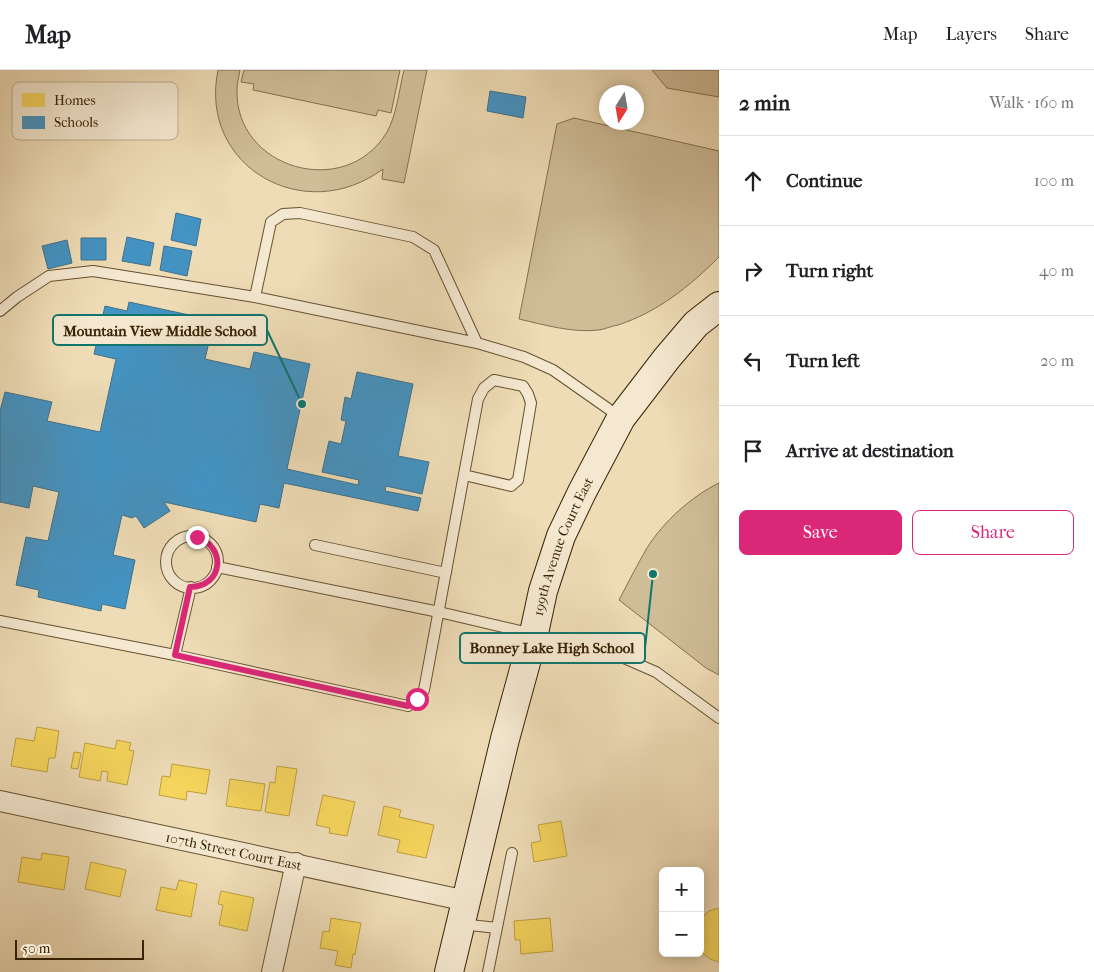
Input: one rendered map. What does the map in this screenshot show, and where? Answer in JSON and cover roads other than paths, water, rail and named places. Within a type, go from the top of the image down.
[{"type":"main road","name":"199th Avenue Court East","points":[[449,972],[505,738],[534,633],[543,590],[561,536],[621,418],[696,324],[719,306]]},
{"type":"street","name":"107th Street Court East","points":[[0,800],[296,863],[464,912]]},
{"type":"street","points":[[272,972],[296,863]]},
{"type":"lane","points":[[255,297],[271,222],[283,214],[300,213],[413,237],[429,246],[434,250],[476,343]]},
{"type":"lane","points":[[0,311],[17,297],[49,276],[94,271],[255,297],[476,343],[524,357],[553,370],[621,418]]},
{"type":"lane","points":[[0,621],[175,655],[408,706],[424,690],[439,612],[464,475],[478,400],[484,388],[494,380],[523,386],[531,403],[518,480],[511,486],[464,475]]},
{"type":"lane","points":[[189,536],[205,539],[215,551],[218,567],[210,581],[203,585],[190,587],[180,584],[169,573],[166,565],[169,549],[174,543],[189,536]]},
{"type":"lane","points":[[315,545],[446,573]]},
{"type":"lane","points":[[218,567],[439,612],[610,652],[656,672],[719,718]]},
{"type":"lane","points":[[175,655],[190,587]]},
{"type":"lane","points":[[488,972],[512,853]]},
{"type":"lane","points":[[464,912],[497,928]]},
{"type":"place","name":"Mountain View Middle School","points":[[302,404]]},
{"type":"place","name":"Bonney Lake High School","points":[[653,574]]}]
